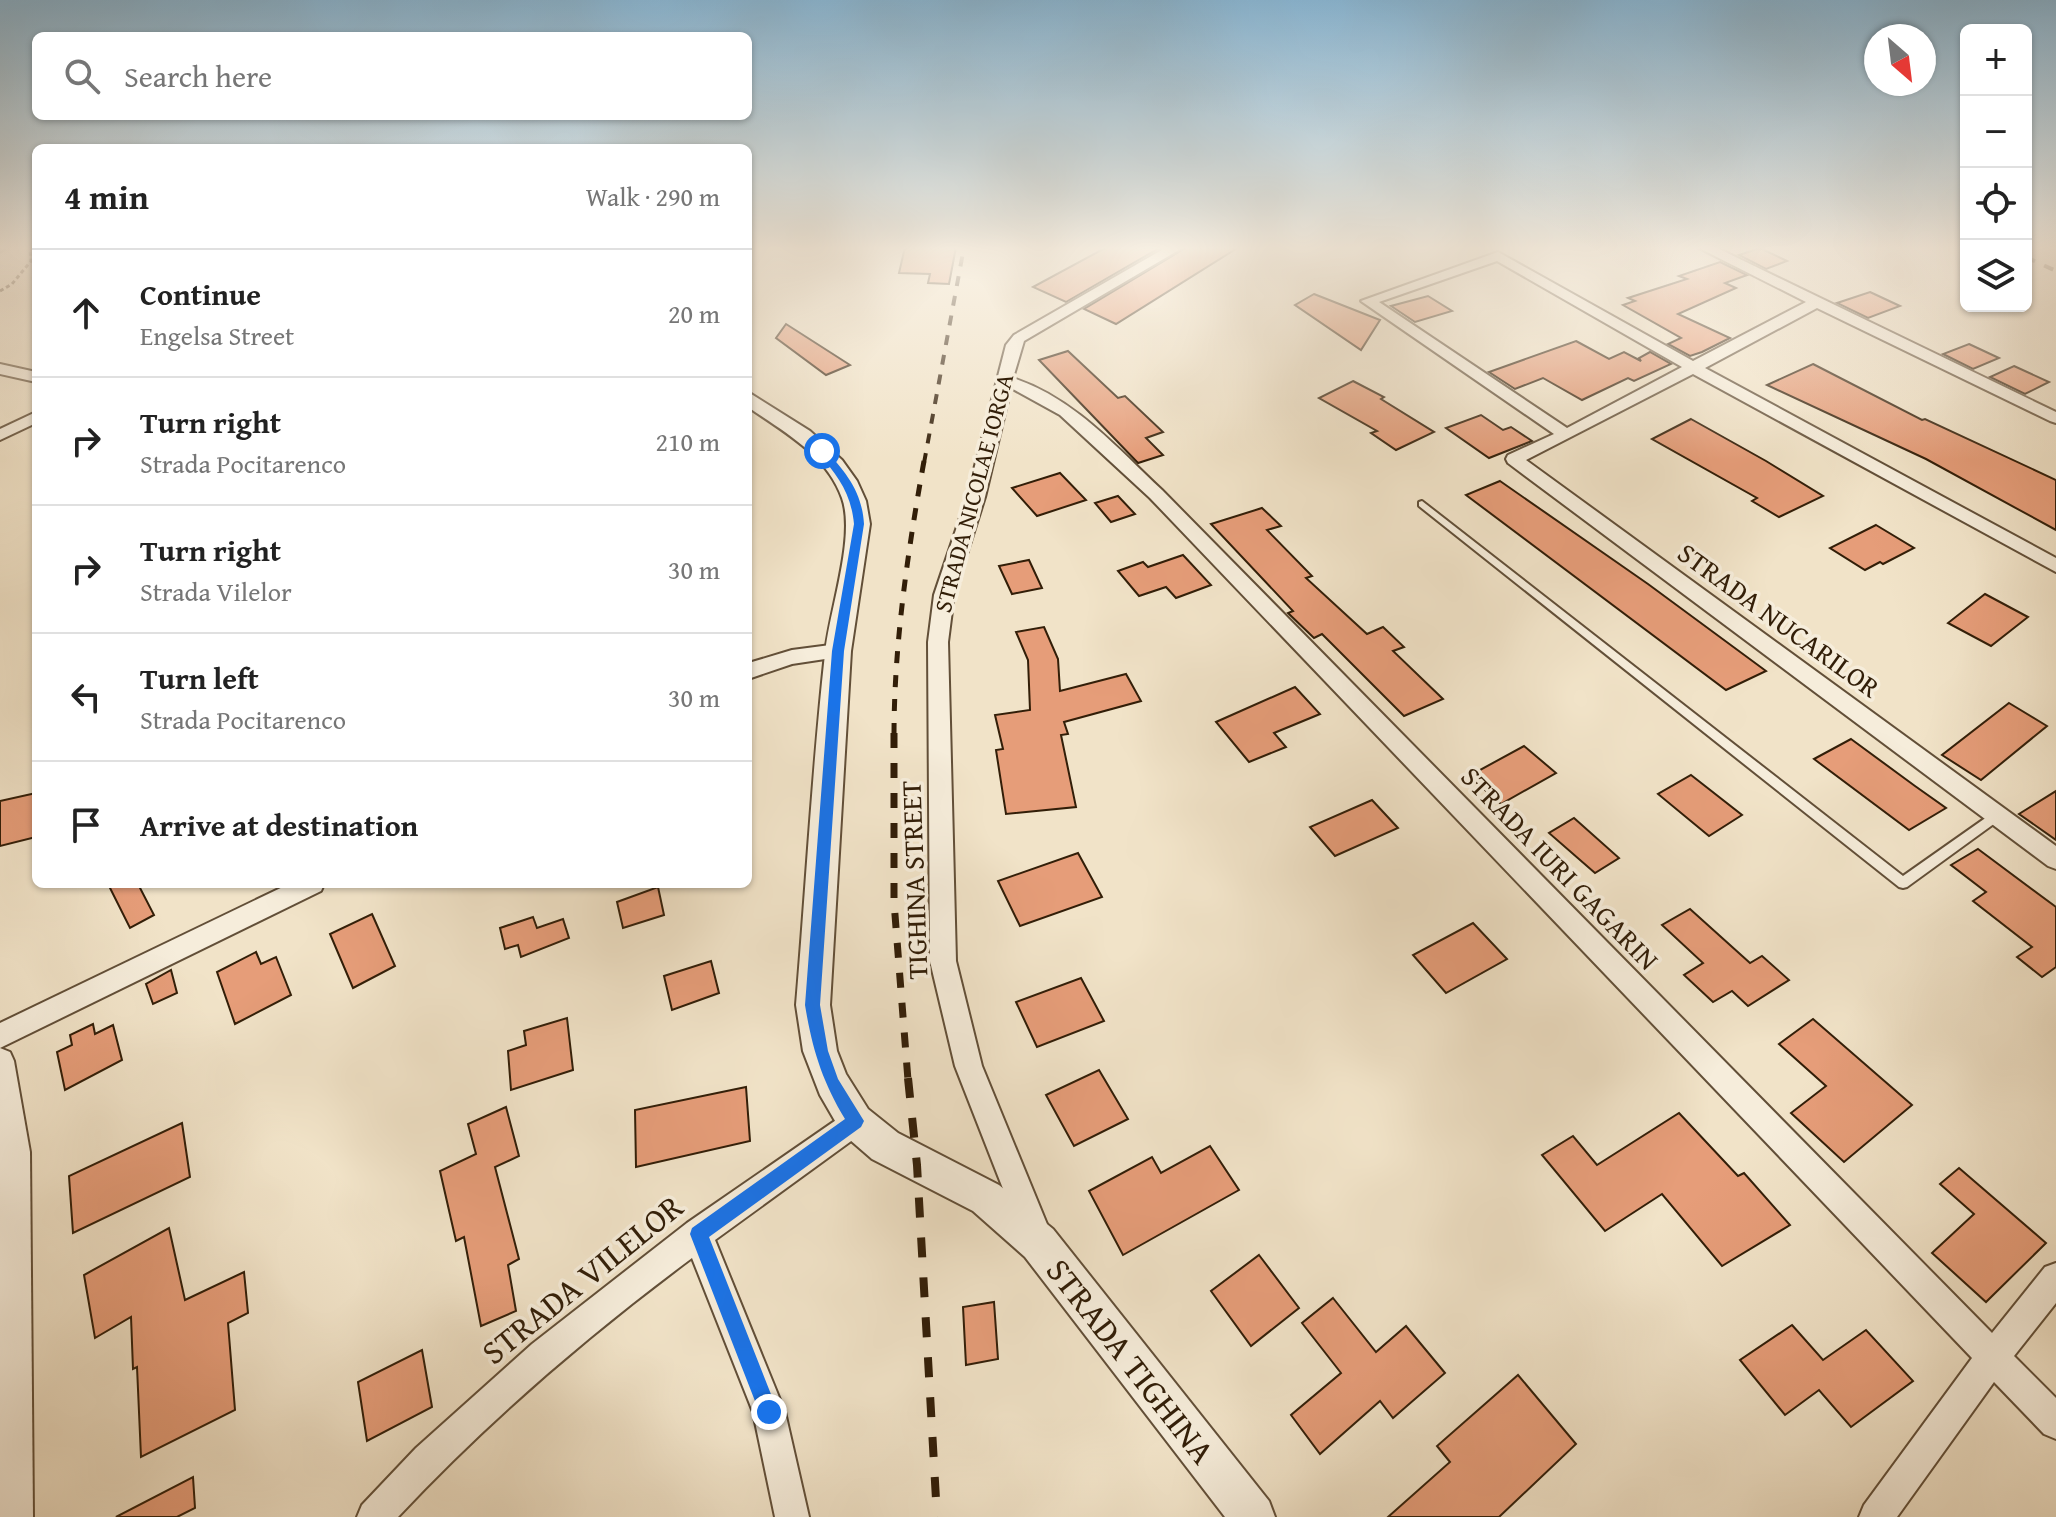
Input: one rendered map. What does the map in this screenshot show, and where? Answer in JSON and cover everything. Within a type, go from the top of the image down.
[{"type":"street","name":"STRADA NICOLAE IORGA","points":[[938,642],[944,595],[976,497],[1011,352],[1019,338],[1054,318]]},
{"type":"street","points":[[1393,318],[1566,435]]},
{"type":"street","points":[[1606,318],[2056,566]]},
{"type":"street","name":"STRADA NUCARILOR","points":[[1787,318],[1566,435],[1514,459],[2056,859]]},
{"type":"street","points":[[1846,318],[2056,418]]},
{"type":"street","points":[[0,369],[32,376]]},
{"type":"street","name":"STRADA IURI GAGARIN","points":[[1003,380],[1036,391],[1056,404],[1156,494],[2056,1422]]},
{"type":"street","name":"STRADA TIGHINA","points":[[752,401],[822,451],[848,481],[858,508],[859,524],[838,651],[813,1005],[820,1051],[832,1083],[855,1121],[885,1146],[986,1198],[1039,1243],[1253,1517]]},
{"type":"street","points":[[0,435],[32,419]]},
{"type":"street","name":"TIGHINA STREET","points":[[938,642],[943,961],[948,995],[957,1031],[1039,1243]]},
{"type":"street","points":[[752,670],[767,662],[803,653],[838,651]]},
{"type":"street","points":[[0,1036],[304,888]]},
{"type":"street","points":[[0,1061],[16,1152],[8,1337],[16,1517]]},
{"type":"street","name":"STRADA VILELOR","points":[[374,1517],[420,1467],[516,1378],[698,1234],[855,1121]]},
{"type":"street","points":[[698,1234],[769,1412],[792,1517]]},
{"type":"street","points":[[1876,1517],[1992,1358],[2056,1278]]},
{"type":"lane","points":[[1422,504],[1903,883],[1998,815]]},
{"type":"building","points":[[1103,318],[1126,318],[1116,324]]},
{"type":"building","points":[[1314,318],[1380,320],[1361,350]]},
{"type":"building","points":[[1409,318],[1429,318],[1415,322]]},
{"type":"building","points":[[1645,318],[1686,318],[1730,338],[1690,356],[1668,344],[1681,338]]},
{"type":"building","points":[[786,324],[850,365],[826,375],[776,338]]},
{"type":"building","points":[[1576,341],[1609,359],[1624,352],[1641,361],[1639,358],[1650,352],[1671,364],[1634,381],[1628,378],[1582,400],[1543,378],[1515,389],[1489,372]]},
{"type":"building","points":[[1969,344],[1999,358],[1973,369],[1943,354]]},
{"type":"building","points":[[1068,351],[1118,398],[1125,396],[1163,432],[1146,438],[1163,455],[1138,463],[1039,360]]},
{"type":"building","points":[[1813,364],[1922,420],[2056,480],[2056,530],[1926,459],[1767,385]]},
{"type":"building","points":[[2014,366],[2049,382],[2025,394],[1990,377]]},
{"type":"building","points":[[1353,381],[1384,397],[1381,399],[1434,432],[1396,450],[1371,433],[1377,431],[1319,398]]},
{"type":"building","points":[[1481,415],[1503,430],[1511,427],[1532,441],[1489,458],[1446,428]]},
{"type":"building","points":[[1691,419],[1823,496],[1779,517],[1752,501],[1757,498],[1652,439]]},
{"type":"building","points":[[1060,473],[1086,500],[1037,516],[1012,488]]},
{"type":"building","points":[[1500,481],[1766,671],[1726,690],[1466,495]]},
{"type":"building","points":[[1118,496],[1135,514],[1111,522],[1095,503]]},
{"type":"building","points":[[1262,508],[1281,526],[1267,530],[1312,576],[1306,578],[1367,634],[1383,627],[1404,647],[1393,651],[1443,699],[1404,716],[1322,634],[1314,638],[1288,613],[1293,611],[1211,524]]},
{"type":"building","points":[[1876,525],[1914,548],[1865,570],[1830,548]]},
{"type":"building","points":[[1183,555],[1211,585],[1176,598],[1166,587],[1139,596],[1118,571],[1143,562],[1148,567]]},
{"type":"building","points":[[1029,560],[1042,588],[1012,594],[999,566]]},
{"type":"building","points":[[1985,594],[2028,617],[1991,646],[1948,623]]},
{"type":"building","points":[[1044,627],[1058,659],[1060,691],[1126,674],[1141,701],[1064,722],[1068,734],[1061,735],[1076,807],[1006,814],[996,750],[1003,749],[995,715],[1030,710],[1028,660],[1016,632]]},
{"type":"building","points":[[1295,687],[1320,714],[1274,733],[1286,747],[1249,762],[1216,722]]},
{"type":"building","points":[[2009,703],[2047,726],[1981,780],[1942,755]]},
{"type":"building","points":[[1851,739],[1946,808],[1909,830],[1814,759]]},
{"type":"building","points":[[1524,746],[1556,773],[1501,804],[1469,776]]},
{"type":"building","points":[[1691,775],[1742,815],[1709,836],[1658,794]]},
{"type":"building","points":[[2056,791],[2056,840],[2019,814]]},
{"type":"building","points":[[32,794],[32,838],[0,846],[0,801]]},
{"type":"building","points":[[1372,800],[1398,828],[1335,856],[1310,827]]},
{"type":"building","points":[[1574,818],[1619,858],[1595,873],[1549,833]]},
{"type":"building","points":[[1978,849],[2056,907],[2056,967],[2042,977],[2017,957],[2032,947],[1973,901],[1986,892],[1951,865]]},
{"type":"building","points":[[1078,853],[1102,897],[1020,926],[998,881]]},
{"type":"building","points":[[110,888],[140,888],[154,915],[130,928]]},
{"type":"building","points":[[658,888],[664,915],[623,928],[617,902]]},
{"type":"building","points":[[1690,909],[1750,963],[1762,956],[1789,980],[1748,1006],[1732,991],[1713,1002],[1684,975],[1703,963],[1662,925]]},
{"type":"building","points":[[372,914],[395,966],[353,988],[330,934]]},
{"type":"building","points":[[533,917],[537,928],[563,919],[569,938],[521,957],[518,945],[505,949],[500,928]]},
{"type":"building","points":[[1473,923],[1507,959],[1446,993],[1413,955]]},
{"type":"building","points":[[256,952],[261,964],[276,957],[291,995],[235,1024],[217,972]]},
{"type":"building","points":[[711,961],[719,993],[672,1010],[664,976]]},
{"type":"building","points":[[171,970],[177,993],[153,1004],[146,984]]},
{"type":"building","points":[[1081,978],[1104,1021],[1037,1047],[1016,1002]]},
{"type":"building","points":[[567,1018],[573,1070],[511,1090],[508,1051],[526,1045],[524,1031]]},
{"type":"building","points":[[1813,1019],[1912,1105],[1844,1162],[1791,1113],[1826,1086],[1779,1044]]},
{"type":"building","points":[[93,1024],[95,1034],[113,1025],[122,1060],[65,1090],[57,1052],[72,1045],[70,1035]]},
{"type":"building","points":[[1099,1070],[1128,1119],[1074,1146],[1046,1095]]},
{"type":"building","points":[[746,1087],[750,1141],[636,1167],[635,1110]]},
{"type":"building","points":[[506,1107],[519,1156],[495,1167],[519,1259],[508,1265],[516,1311],[481,1326],[464,1237],[456,1241],[440,1171],[476,1154],[468,1124]]},
{"type":"building","points":[[1679,1113],[1738,1176],[1744,1173],[1790,1225],[1722,1266],[1662,1194],[1605,1231],[1542,1155],[1573,1136],[1597,1165]]},
{"type":"building","points":[[182,1123],[190,1177],[73,1233],[69,1176]]},
{"type":"building","points":[[1210,1146],[1239,1190],[1123,1255],[1089,1191],[1152,1157],[1161,1173]]},
{"type":"building","points":[[1959,1168],[2046,1243],[1986,1302],[1932,1253],[1974,1214],[1940,1184]]},
{"type":"building","points":[[169,1228],[185,1300],[244,1272],[248,1313],[228,1323],[235,1410],[141,1457],[137,1367],[133,1369],[131,1317],[95,1338],[84,1275]]},
{"type":"building","points":[[1259,1255],[1299,1308],[1251,1346],[1211,1291]]},
{"type":"building","points":[[1333,1298],[1376,1352],[1406,1326],[1445,1373],[1393,1418],[1380,1401],[1320,1454],[1291,1415],[1341,1373],[1302,1323]]},
{"type":"building","points":[[994,1302],[998,1359],[966,1365],[963,1307]]},
{"type":"building","points":[[1792,1325],[1823,1360],[1866,1330],[1913,1381],[1851,1427],[1819,1390],[1785,1415],[1740,1360]]},
{"type":"building","points":[[422,1350],[432,1407],[367,1441],[358,1382]]},
{"type":"building","points":[[1518,1375],[1576,1444],[1499,1517],[1388,1517],[1450,1462],[1437,1446]]},
{"type":"building","points":[[193,1477],[195,1508],[177,1517],[116,1517]]},
{"type":"railway","points":[[924,463],[951,318]]},
{"type":"railway","points":[[894,735],[896,666],[903,597],[924,461]]},
{"type":"railway","points":[[894,735],[894,902],[908,1080]]},
{"type":"railway","points":[[908,1078],[917,1165],[937,1517]]},
{"type":"route","points":[[769,1412],[698,1234],[855,1121],[832,1083],[820,1051],[813,1005],[838,651],[859,524],[858,508],[848,481],[841,469],[822,451]]}]
